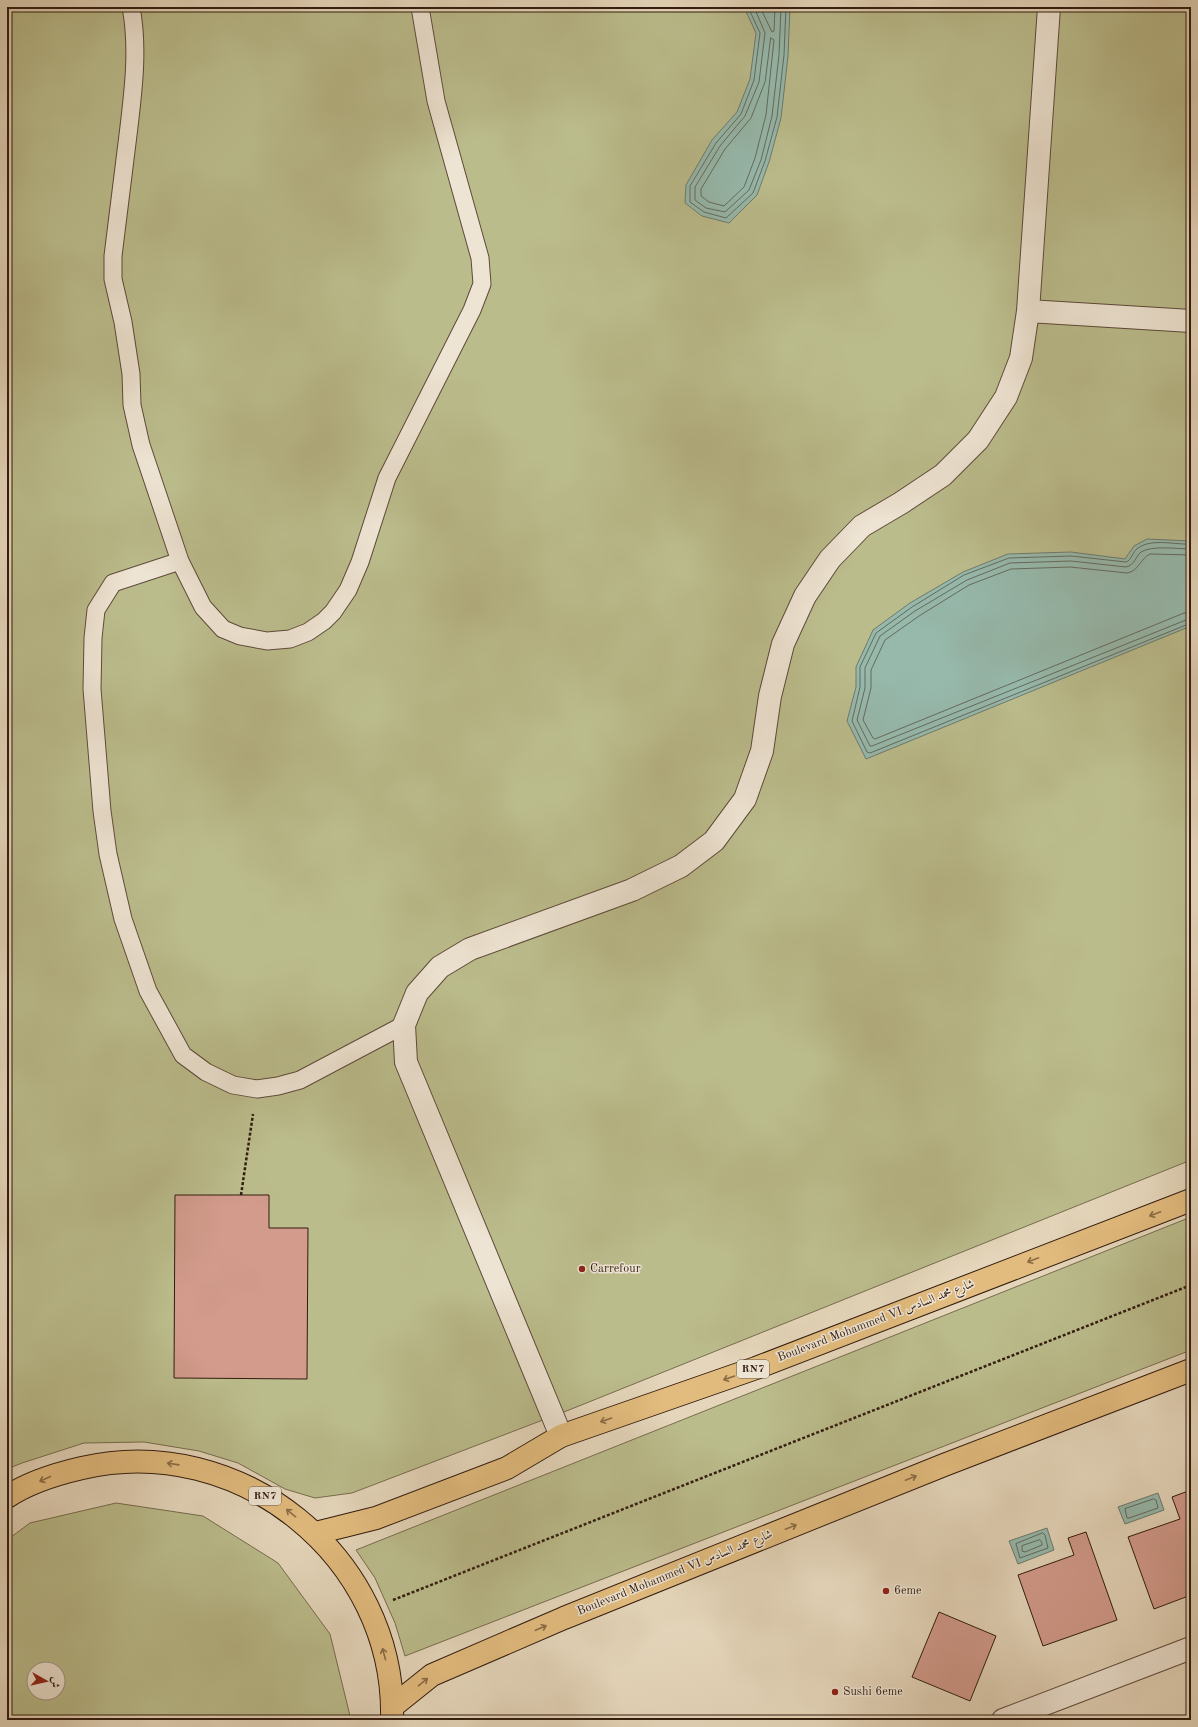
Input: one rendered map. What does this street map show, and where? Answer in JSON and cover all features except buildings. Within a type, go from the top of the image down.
[{"type":"main road","name":"Boulevard Mohammed VI شارع محمد السادس","points":[[316,1533],[376,1518],[507,1468],[561,1436],[756,1368],[1191,1200]]},
{"type":"main road","name":"Boulevard Mohammed VI شارع محمد السادس","points":[[392,1713],[432,1675],[564,1618],[944,1465],[1191,1370]]},
{"type":"main road","name":"RN7","points":[[7,1497],[57,1474],[103,1463],[149,1461],[195,1467],[239,1482],[279,1504],[316,1533],[341,1562],[362,1595],[378,1631],[388,1668],[392,1713]]},
{"type":"street","points":[[561,1436],[406,1062],[404,1025],[417,993],[440,967],[446,963],[470,949],[632,890],[681,866],[714,841],[745,799],[762,750],[770,696],[782,644],[805,596],[830,559],[862,526],[901,503],[943,475],[978,440],[1006,397],[1021,358],[1028,311],[1049,7]]},
{"type":"street","points":[[1028,311],[1191,321]]},
{"type":"street","points":[[1003,1720],[1191,1648]]},
{"type":"lane","points":[[131,7],[135,29],[134,66],[131,107],[113,256],[113,279],[123,322],[131,374],[132,405],[141,445],[180,561],[203,607],[223,629],[240,636],[267,641],[290,639],[308,632],[334,612],[348,590],[360,562],[387,478],[472,310],[482,284],[480,258],[436,101],[420,7]]},
{"type":"lane","points":[[180,561],[113,583],[96,610],[93,638],[92,689],[102,811],[108,854],[123,919],[148,991],[183,1055],[206,1072],[233,1085],[257,1090],[300,1080],[404,1025]]},
{"type":"path","points":[[241,1195],[257,1090]]},
{"type":"path","points":[[393,1600],[1191,1285]]},
{"type":"green space","points":[[7,7],[1191,7],[1191,1160],[569,1410],[352,1493],[315,1498],[285,1489],[238,1463],[199,1451],[144,1442],[84,1443],[7,1469]]},
{"type":"green space","points":[[1191,1217],[1191,1350],[405,1656],[395,1623],[375,1578],[356,1550]]},
{"type":"green space","points":[[116,1503],[203,1516],[278,1563],[330,1634],[351,1720],[7,1720],[7,1540],[30,1523]]},
{"type":"water","points":[[744,7],[790,7],[788,56],[781,118],[769,162],[757,195],[729,223],[702,216],[685,203],[686,185],[712,140],[737,112],[750,79],[756,33]]},
{"type":"water","points":[[1147,539],[1191,541],[1191,626],[866,759],[847,721],[856,687],[856,667],[873,630],[910,603],[963,572],[1008,554],[1071,552],[1125,559],[1134,546]]},
{"type":"water","points":[[1158,1493],[1164,1510],[1125,1524],[1118,1507]]},
{"type":"water","points":[[1047,1528],[1054,1550],[1018,1564],[1009,1541]]},
{"type":"place","name":"Carrefour","points":[[582,1269]]},
{"type":"place","name":"6eme","points":[[886,1591]]},
{"type":"place","name":"Sushi 6eme","points":[[835,1692]]}]
